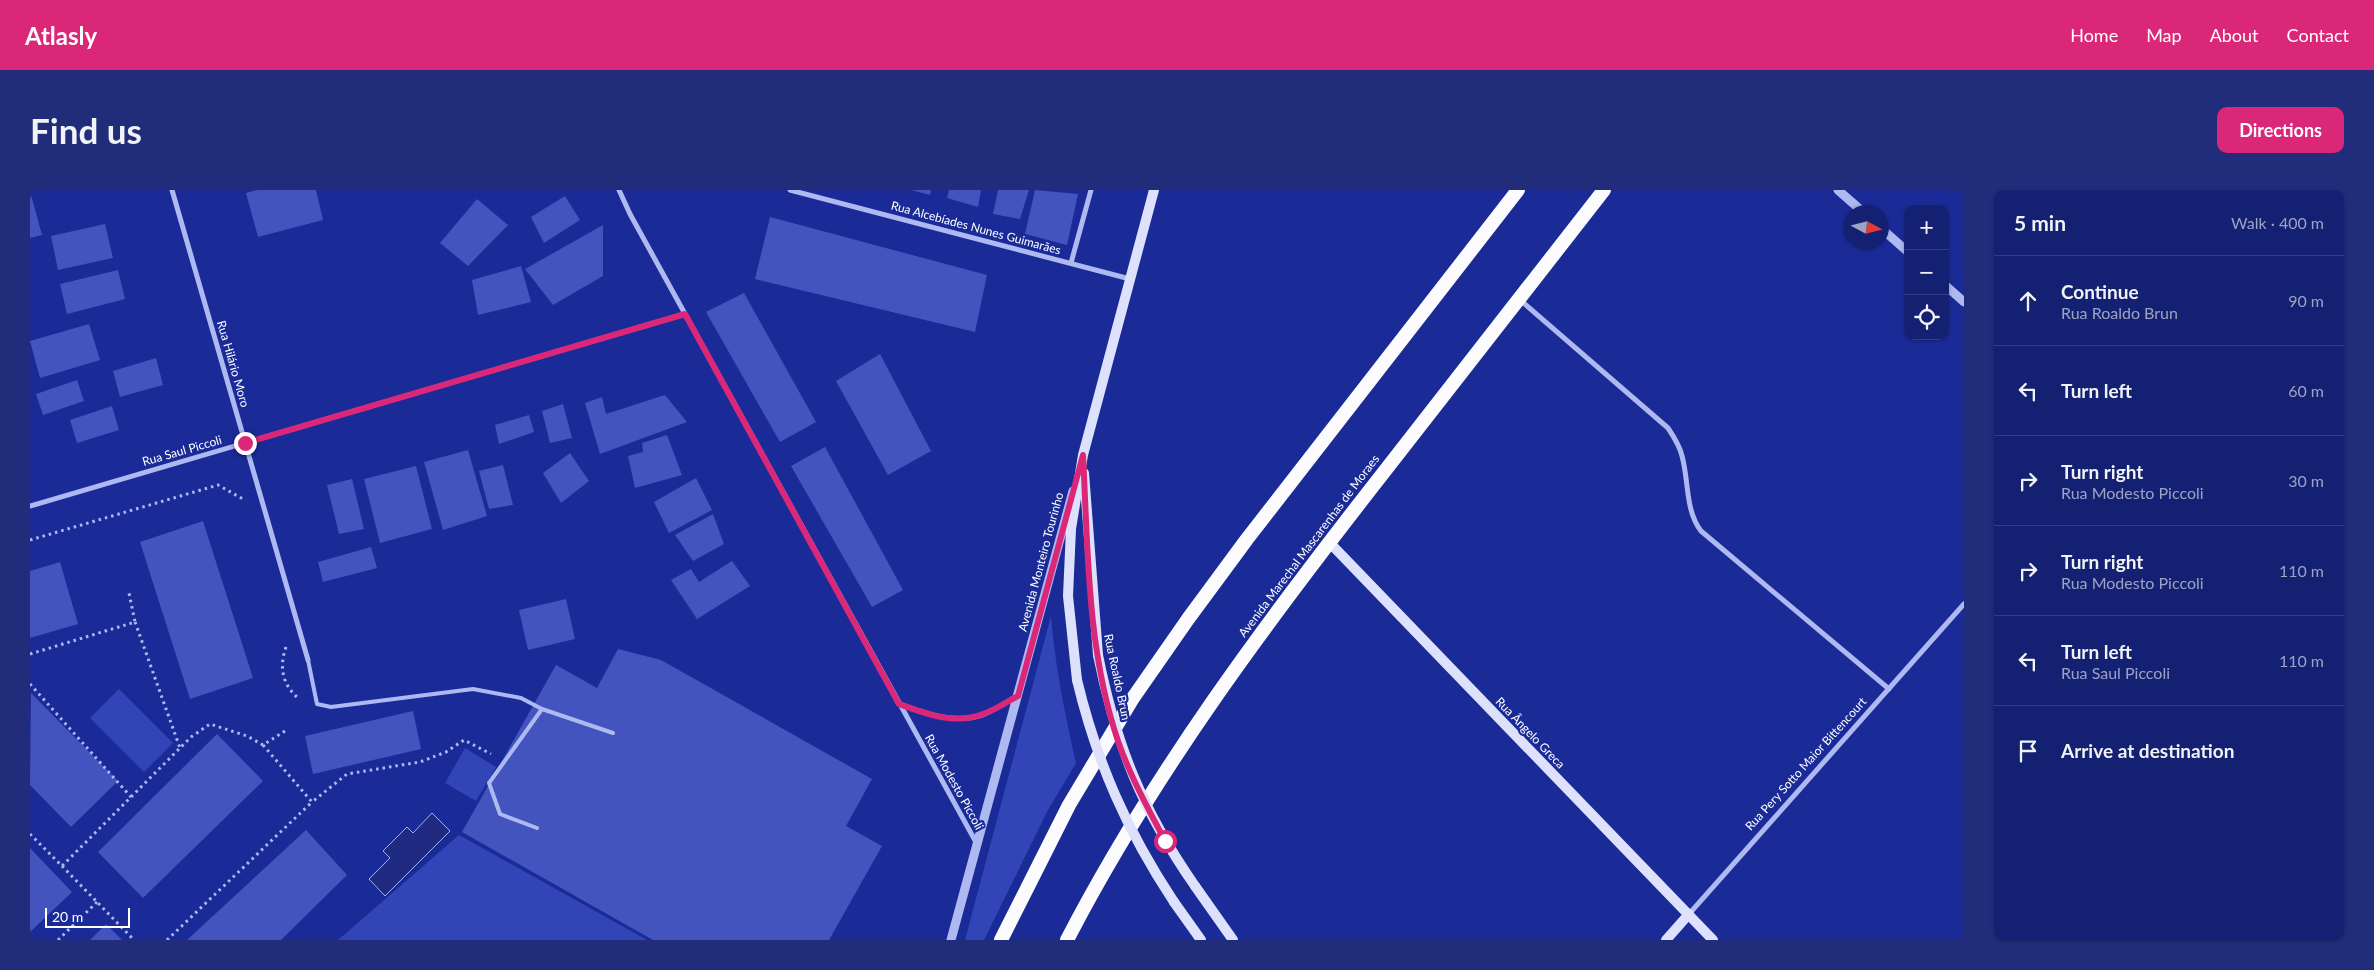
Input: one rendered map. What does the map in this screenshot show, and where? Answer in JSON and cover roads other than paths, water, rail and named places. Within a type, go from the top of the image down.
[{"type":"highway","points":[[1001,940],[1069,805],[1133,698],[1177,634],[1247,539],[1518,190]]},
{"type":"highway","name":"Avenida Marechal Mascarenhas de Moraes","points":[[1067,940],[1117,850],[1167,769],[1231,675],[1329,542],[1604,190]]},
{"type":"main road","name":"Avenida Monteiro Tourinho","points":[[1083,455],[1154,190]]},
{"type":"main road","name":"Rua Roaldo Brun","points":[[1083,455],[1091,584],[1098,655],[1112,719],[1128,765],[1165,841],[1233,940]]},
{"type":"main road","points":[[1083,455],[1071,529],[1068,561],[1068,596],[1077,680],[1095,746],[1115,798],[1146,857],[1174,902],[1201,940]]},
{"type":"main road","name":"Rua Ângelo Greca","points":[[1329,542],[1713,940]]},
{"type":"main road","name":"Rua Pery Sotto Maior Bittencourt","points":[[1666,940],[1689,914]]},
{"type":"street","name":"Rua Hilário Moro","points":[[172,190],[308,660]]},
{"type":"street","name":"Rua Modesto Piccoli","points":[[619,190],[685,314],[977,844]]},
{"type":"street","name":"Rua Alcebíades Nunes Guimarães","points":[[790,190],[1130,279]]},
{"type":"street","points":[[1071,264],[1091,190]]},
{"type":"street","points":[[1838,190],[1855,205]]},
{"type":"street","points":[[1889,235],[1906,250]]},
{"type":"street","points":[[1949,289],[1964,302]]},
{"type":"street","points":[[1519,299],[1668,428],[1682,455],[1691,510],[1701,532],[1889,689]]},
{"type":"street","name":"Rua Saul Piccoli","points":[[30,506],[685,314]]},
{"type":"street","name":"Avenida Monteiro Tourinho","points":[[951,940],[1083,455]]},
{"type":"street","name":"Rua Pery Sotto Maior Bittencourt","points":[[1689,914],[1964,604]]},
{"type":"street","name":"Rua Modesto Piccoli","points":[[899,704],[933,716],[961,719],[983,714],[1018,696]]},
{"type":"lane","points":[[308,660],[317,704],[331,708],[473,689],[521,698],[542,709],[613,733]]},
{"type":"lane","points":[[537,828],[500,814],[489,784],[542,709]]}]
